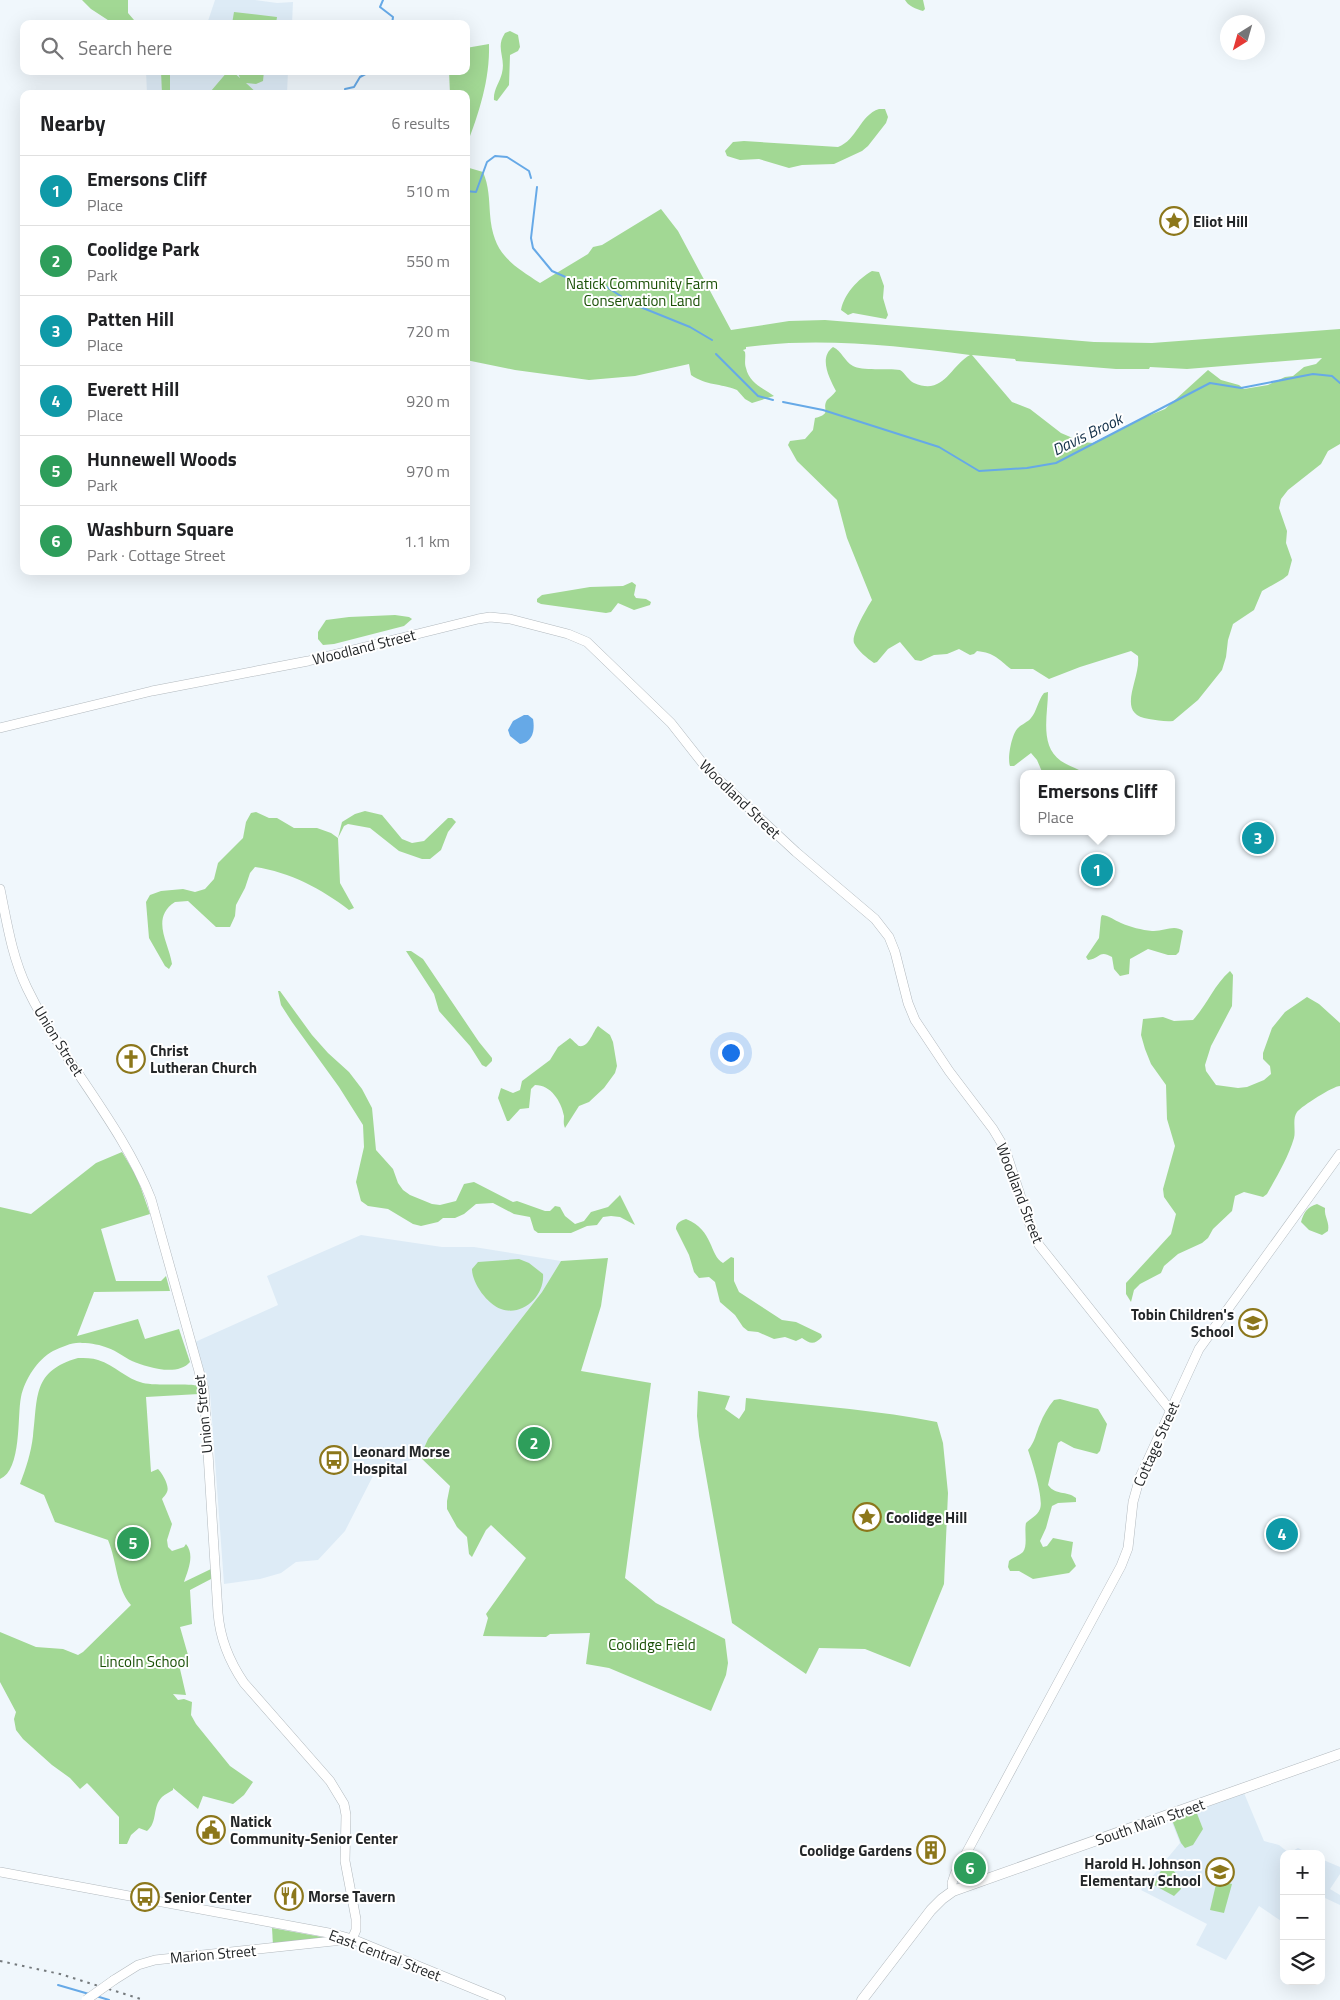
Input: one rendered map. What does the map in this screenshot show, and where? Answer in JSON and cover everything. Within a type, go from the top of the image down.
[{"type":"main road","name":"South Main Street","points":[[862,2000],[931,1910],[953,1891],[1340,1754]]},
{"type":"street","name":"Woodland Street","points":[[0,728],[152,691],[308,661],[478,619],[510,619],[581,638],[598,651],[671,722],[708,770],[796,852],[864,908],[880,925],[896,952],[908,1003],[915,1020],[949,1071],[993,1129],[1005,1149],[1030,1225],[1039,1245],[1171,1411]]},
{"type":"street","name":"Union Street","points":[[0,889],[14,952],[28,989],[141,1175],[151,1199],[204,1389],[218,1613],[223,1644],[234,1668],[244,1683],[330,1781],[344,1804],[346,1815],[345,1861],[356,1919],[356,1930],[352,1939]]},
{"type":"street","name":"Cottage Street","points":[[953,1891],[952,1883],[955,1874],[1121,1566],[1128,1548],[1133,1502],[1137,1486],[1196,1356],[1340,1154]]},
{"type":"street","name":"East Central Street","points":[[0,1872],[324,1931],[352,1939],[501,2000]]},
{"type":"street","name":"Marion Street","points":[[86,2000],[138,1965],[155,1960],[352,1939]]},
{"type":"shaded area","points":[[215,0],[293,2],[292,20],[208,20]]},
{"type":"shaded area","points":[[146,75],[288,75],[287,90],[147,90]]},
{"type":"shaded area","points":[[361,1235],[442,1247],[474,1247],[561,1261],[542,1292],[428,1439],[420,1457],[375,1472],[345,1531],[318,1560],[296,1562],[281,1573],[260,1579],[224,1584],[210,1392],[195,1342],[278,1305],[267,1276]]},
{"type":"shaded area","name":"Harold H. Johnson Elementary School","points":[[1244,1793],[1264,1841],[1279,1845],[1285,1850],[1280,1850],[1280,1920],[1259,1906],[1226,1960],[1196,1945],[1207,1924],[1141,1890],[1180,1843],[1171,1820]]},
{"type":"shaded area","points":[[1325,1861],[1340,1867],[1340,1874],[1330,1889],[1340,1895],[1340,1905],[1325,1898]]},
{"type":"green space","points":[[82,0],[128,0],[128,13],[134,20],[108,20],[91,9]]},
{"type":"green space","points":[[905,0],[923,0],[925,9],[923,11],[915,8]]},
{"type":"green space","points":[[234,12],[277,17],[277,20],[233,20]]},
{"type":"green space","points":[[510,31],[518,35],[520,47],[518,51],[510,55],[509,85],[497,101],[494,100],[495,93],[503,67],[501,43],[505,33]]},
{"type":"green space","points":[[489,44],[486,83],[470,136],[470,90],[450,90],[449,75],[470,75],[470,47]]},
{"type":"green space","points":[[161,75],[170,75],[170,90],[162,90]]},
{"type":"green space","points":[[225,75],[237,75],[240,78],[239,75],[264,75],[263,81],[256,84],[246,83],[254,90],[212,90]]},
{"type":"green space","points":[[879,109],[885,109],[888,117],[886,123],[868,146],[862,151],[834,164],[802,165],[789,168],[759,159],[740,160],[727,156],[725,151],[733,142],[744,141],[838,147],[850,139],[867,116]]},
{"type":"green space","name":"Natick Community Farm Conservation Land","points":[[470,168],[483,172],[485,177],[488,187],[492,228],[499,248],[512,263],[540,283],[588,254],[593,247],[602,245],[661,209],[678,231],[731,330],[789,321],[825,320],[1094,342],[1152,343],[1340,329],[1340,444],[1328,451],[1321,464],[1288,490],[1281,499],[1279,508],[1287,531],[1286,543],[1292,560],[1288,575],[1262,591],[1254,610],[1233,624],[1222,670],[1198,700],[1173,721],[1164,721],[1139,716],[1133,710],[1131,703],[1138,656],[1131,651],[1049,679],[1033,669],[1011,669],[992,655],[977,651],[970,655],[959,649],[947,654],[934,655],[921,661],[915,660],[900,642],[888,649],[874,663],[860,652],[854,643],[857,628],[872,600],[847,538],[837,500],[797,461],[788,445],[790,441],[805,439],[813,430],[815,418],[825,413],[827,400],[836,391],[828,375],[826,363],[826,357],[833,347],[857,368],[900,370],[912,382],[924,386],[933,386],[940,383],[970,355],[886,346],[830,343],[774,344],[746,347],[743,350],[745,352],[745,366],[750,378],[774,396],[752,403],[745,399],[737,390],[697,379],[691,375],[689,364],[635,376],[589,380],[515,370],[470,361]],"holes":[[[972,355],[1015,359],[1016,361],[1116,369],[1149,369],[1150,367],[1187,369],[1322,358],[1316,364],[1304,367],[1293,376],[1285,377],[1268,385],[1244,389],[1239,385],[1221,380],[1208,370],[1165,409],[1138,420],[1093,443],[1082,442],[1061,433],[1030,409],[1012,402]]]},
{"type":"green space","points":[[872,271],[879,272],[884,286],[883,298],[888,315],[886,319],[853,313],[848,315],[841,310],[845,298],[862,278]]},
{"type":"green space","points":[[632,582],[636,585],[634,595],[636,598],[646,599],[651,602],[650,605],[634,610],[618,603],[611,612],[606,613],[537,602],[537,599],[542,595],[590,587],[623,586]]},
{"type":"green space","points":[[395,615],[412,619],[404,626],[334,644],[323,645],[318,639],[318,632],[326,620]]},
{"type":"green space","points":[[1048,692],[1046,729],[1050,747],[1054,755],[1061,761],[1079,770],[1041,770],[1037,760],[1031,753],[1014,766],[1010,766],[1012,740],[1016,731],[1031,718],[1044,693]]},
{"type":"green space","points":[[365,811],[382,815],[402,839],[412,843],[424,841],[448,818],[452,818],[456,822],[448,832],[441,850],[430,859],[422,859],[399,851],[370,828],[348,824],[344,826],[338,838],[342,822],[355,814]]},
{"type":"green space","points":[[256,812],[269,818],[277,818],[294,828],[317,828],[331,833],[338,838],[340,883],[354,908],[349,910],[317,888],[293,877],[255,867],[250,873],[236,905],[235,916],[230,927],[216,927],[188,901],[175,902],[168,908],[162,923],[172,964],[169,969],[165,966],[149,938],[146,902],[150,895],[161,891],[183,889],[195,892],[205,889],[214,879],[218,863],[243,838],[246,822],[251,813]]},
{"type":"green space","points":[[1102,915],[1128,926],[1144,930],[1180,929],[1183,931],[1179,952],[1176,955],[1168,955],[1148,949],[1130,959],[1129,974],[1120,976],[1114,969],[1112,957],[1102,954],[1088,960],[1086,957],[1099,938]]},
{"type":"green space","points":[[406,951],[411,951],[423,959],[479,1042],[492,1058],[492,1061],[486,1067],[482,1065],[470,1046],[439,1011],[434,994]]},
{"type":"green space","points":[[1230,971],[1233,975],[1232,1006],[1211,1046],[1205,1065],[1206,1071],[1216,1085],[1238,1088],[1247,1087],[1264,1080],[1271,1074],[1270,1066],[1263,1059],[1263,1053],[1272,1028],[1285,1012],[1307,997],[1319,1004],[1340,1023],[1340,1086],[1331,1089],[1297,1112],[1292,1145],[1267,1194],[1263,1197],[1244,1192],[1235,1196],[1232,1211],[1213,1229],[1208,1238],[1202,1243],[1178,1254],[1164,1266],[1161,1273],[1140,1284],[1134,1290],[1131,1302],[1126,1294],[1126,1283],[1171,1234],[1176,1214],[1164,1197],[1163,1189],[1175,1146],[1167,1119],[1166,1085],[1151,1064],[1145,1049],[1141,1035],[1143,1019],[1163,1017],[1174,1021],[1193,1020],[1219,982]]},
{"type":"green space","points":[[278,991],[280,991],[312,1035],[349,1072],[362,1089],[372,1108],[376,1150],[393,1169],[398,1183],[403,1190],[410,1195],[432,1204],[440,1205],[456,1201],[464,1184],[474,1182],[513,1202],[517,1201],[545,1211],[550,1211],[555,1206],[560,1207],[565,1216],[575,1224],[584,1221],[591,1212],[608,1207],[620,1195],[635,1225],[620,1217],[611,1216],[603,1217],[597,1225],[587,1226],[571,1233],[538,1233],[534,1230],[530,1217],[514,1214],[493,1203],[476,1204],[464,1214],[455,1218],[443,1218],[438,1222],[421,1226],[413,1224],[388,1209],[368,1206],[361,1201],[356,1182],[364,1147],[363,1125],[339,1087],[281,1005]]},
{"type":"green space","points":[[598,1026],[610,1035],[617,1066],[615,1073],[604,1088],[589,1102],[579,1106],[565,1128],[564,1116],[558,1100],[546,1088],[535,1085],[531,1089],[529,1108],[520,1109],[507,1121],[498,1098],[501,1088],[513,1093],[520,1090],[522,1081],[550,1060],[558,1047],[570,1038],[579,1046],[582,1046],[590,1039]]},
{"type":"green space","points":[[122,1152],[137,1177],[150,1214],[101,1229],[116,1281],[161,1281],[166,1276],[170,1291],[94,1292],[77,1336],[138,1319],[145,1339],[179,1329],[190,1362],[178,1369],[154,1368],[132,1361],[105,1347],[89,1343],[75,1343],[53,1351],[42,1359],[25,1383],[21,1397],[15,1454],[7,1474],[0,1479],[0,1207],[31,1214],[96,1163]]},
{"type":"green space","points":[[1317,1204],[1325,1208],[1328,1225],[1328,1231],[1322,1235],[1309,1230],[1301,1222],[1306,1210]]},
{"type":"green space","points":[[686,1219],[702,1229],[715,1254],[723,1263],[731,1257],[734,1258],[734,1281],[739,1292],[782,1320],[796,1322],[821,1334],[822,1337],[813,1343],[802,1338],[796,1341],[785,1337],[774,1339],[758,1332],[748,1331],[743,1327],[735,1315],[720,1302],[715,1282],[709,1277],[699,1278],[694,1272],[689,1255],[676,1229],[679,1222]]},
{"type":"green space","name":"Coolidge Field","points":[[608,1258],[601,1306],[581,1371],[651,1383],[625,1578],[656,1603],[725,1639],[728,1663],[726,1675],[711,1711],[609,1668],[586,1664],[590,1633],[550,1634],[546,1637],[483,1636],[488,1618],[486,1614],[526,1558],[491,1525],[486,1530],[472,1557],[469,1554],[467,1537],[457,1527],[447,1509],[450,1486],[420,1457],[428,1439],[542,1292],[561,1261]]},
{"type":"green space","points":[[519,1259],[529,1263],[543,1274],[543,1282],[536,1296],[524,1307],[509,1311],[501,1309],[491,1303],[481,1292],[477,1286],[472,1269],[478,1262]]},
{"type":"green space","name":"Lincoln School","points":[[78,1358],[104,1362],[143,1383],[198,1386],[199,1394],[146,1397],[151,1472],[158,1469],[167,1483],[168,1489],[162,1499],[172,1524],[167,1540],[168,1547],[172,1551],[184,1547],[186,1544],[189,1548],[190,1563],[184,1582],[211,1569],[211,1579],[190,1590],[192,1624],[180,1627],[190,1662],[180,1669],[186,1695],[173,1694],[178,1700],[184,1699],[192,1702],[191,1715],[196,1724],[230,1766],[253,1782],[244,1795],[233,1804],[203,1796],[198,1809],[173,1788],[159,1801],[153,1823],[147,1831],[139,1828],[131,1835],[127,1844],[119,1844],[119,1817],[91,1787],[87,1783],[80,1789],[70,1778],[23,1739],[16,1730],[14,1719],[16,1712],[0,1682],[0,1632],[36,1647],[63,1649],[78,1655],[131,1605],[122,1591],[108,1540],[55,1522],[44,1495],[20,1484],[31,1448],[40,1387],[52,1370],[63,1363]]},
{"type":"green space","points":[[698,1391],[730,1396],[725,1409],[739,1419],[745,1410],[746,1398],[866,1411],[937,1422],[943,1443],[948,1493],[944,1584],[910,1667],[865,1649],[819,1648],[806,1674],[732,1623],[699,1436],[697,1416]]},
{"type":"green space","points":[[1060,1399],[1098,1409],[1107,1424],[1100,1451],[1097,1454],[1074,1448],[1061,1441],[1058,1443],[1048,1485],[1054,1491],[1069,1494],[1076,1498],[1076,1502],[1058,1503],[1052,1506],[1040,1541],[1043,1547],[1047,1546],[1053,1538],[1073,1542],[1071,1556],[1076,1566],[1069,1573],[1033,1579],[1019,1571],[1010,1571],[1008,1567],[1009,1561],[1023,1552],[1026,1523],[1036,1515],[1041,1504],[1035,1471],[1028,1450],[1048,1409],[1054,1400]]},
{"type":"green space","points":[[1196,1811],[1203,1829],[1193,1845],[1185,1848],[1181,1843],[1172,1820]]},
{"type":"green space","points":[[967,1862],[984,1874],[962,1880],[959,1876]]},
{"type":"green space","points":[[1165,1865],[1175,1872],[1180,1881],[1181,1889],[1174,1896],[1152,1884]]},
{"type":"green space","points":[[1217,1880],[1232,1884],[1224,1913],[1210,1910]]},
{"type":"green space","points":[[272,1928],[322,1937],[323,1938],[273,1945]]},
{"type":"water","points":[[528,715],[533,719],[534,727],[528,741],[520,744],[510,736],[508,730],[513,721]]},
{"type":"waterway","name":"Davis Brook","points":[[383,0],[380,7],[393,17],[393,20]]},
{"type":"waterway","name":"Davis Brook","points":[[345,90],[354,87],[360,77],[364,75]]},
{"type":"waterway","name":"Davis Brook","points":[[470,191],[476,192],[487,162],[495,156],[507,157],[529,171],[531,178]]},
{"type":"waterway","name":"Davis Brook","points":[[537,187],[531,238],[533,248],[552,271],[579,283],[596,280],[633,304],[690,327],[712,340]]},
{"type":"waterway","name":"Davis Brook","points":[[716,354],[758,396],[773,400]]},
{"type":"waterway","name":"Davis Brook","points":[[783,402],[823,410],[939,447],[979,471],[1027,468],[1056,463],[1210,383],[1241,388],[1313,374],[1332,376],[1340,383]]},
{"type":"waterway","points":[[58,1985],[89,1994]]},
{"type":"waterway","points":[[96,1996],[109,2000]]},
{"type":"railway","points":[[0,1961],[60,1974],[144,2000]]},
{"type":"place","name":"Eliot Hill","points":[[1174,221]]},
{"type":"place","name":"Patten Hill","points":[[1258,838]]},
{"type":"place","name":"Emersons Cliff","points":[[1097,870]]},
{"type":"place","name":"Christ Lutheran Church","points":[[131,1059]]},
{"type":"place","name":"Tobin Children's School","points":[[1253,1323]]},
{"type":"place","name":"Coolidge Park","points":[[534,1443]]},
{"type":"place","name":"Leonard Morse Hospital","points":[[334,1460]]},
{"type":"place","name":"Coolidge Hill","points":[[867,1517]]},
{"type":"place","name":"Everett Hill","points":[[1282,1534]]},
{"type":"place","name":"Hunnewell Woods","points":[[133,1543]]},
{"type":"place","name":"Natick Community-Senior Center","points":[[211,1830]]},
{"type":"place","name":"Coolidge Gardens","points":[[931,1850]]},
{"type":"place","name":"Washburn Square","points":[[970,1868]]},
{"type":"place","name":"Harold H. Johnson Elementary School","points":[[1220,1872]]},
{"type":"place","name":"Morse Tavern","points":[[289,1896]]},
{"type":"place","name":"Senior Center","points":[[145,1897]]}]
